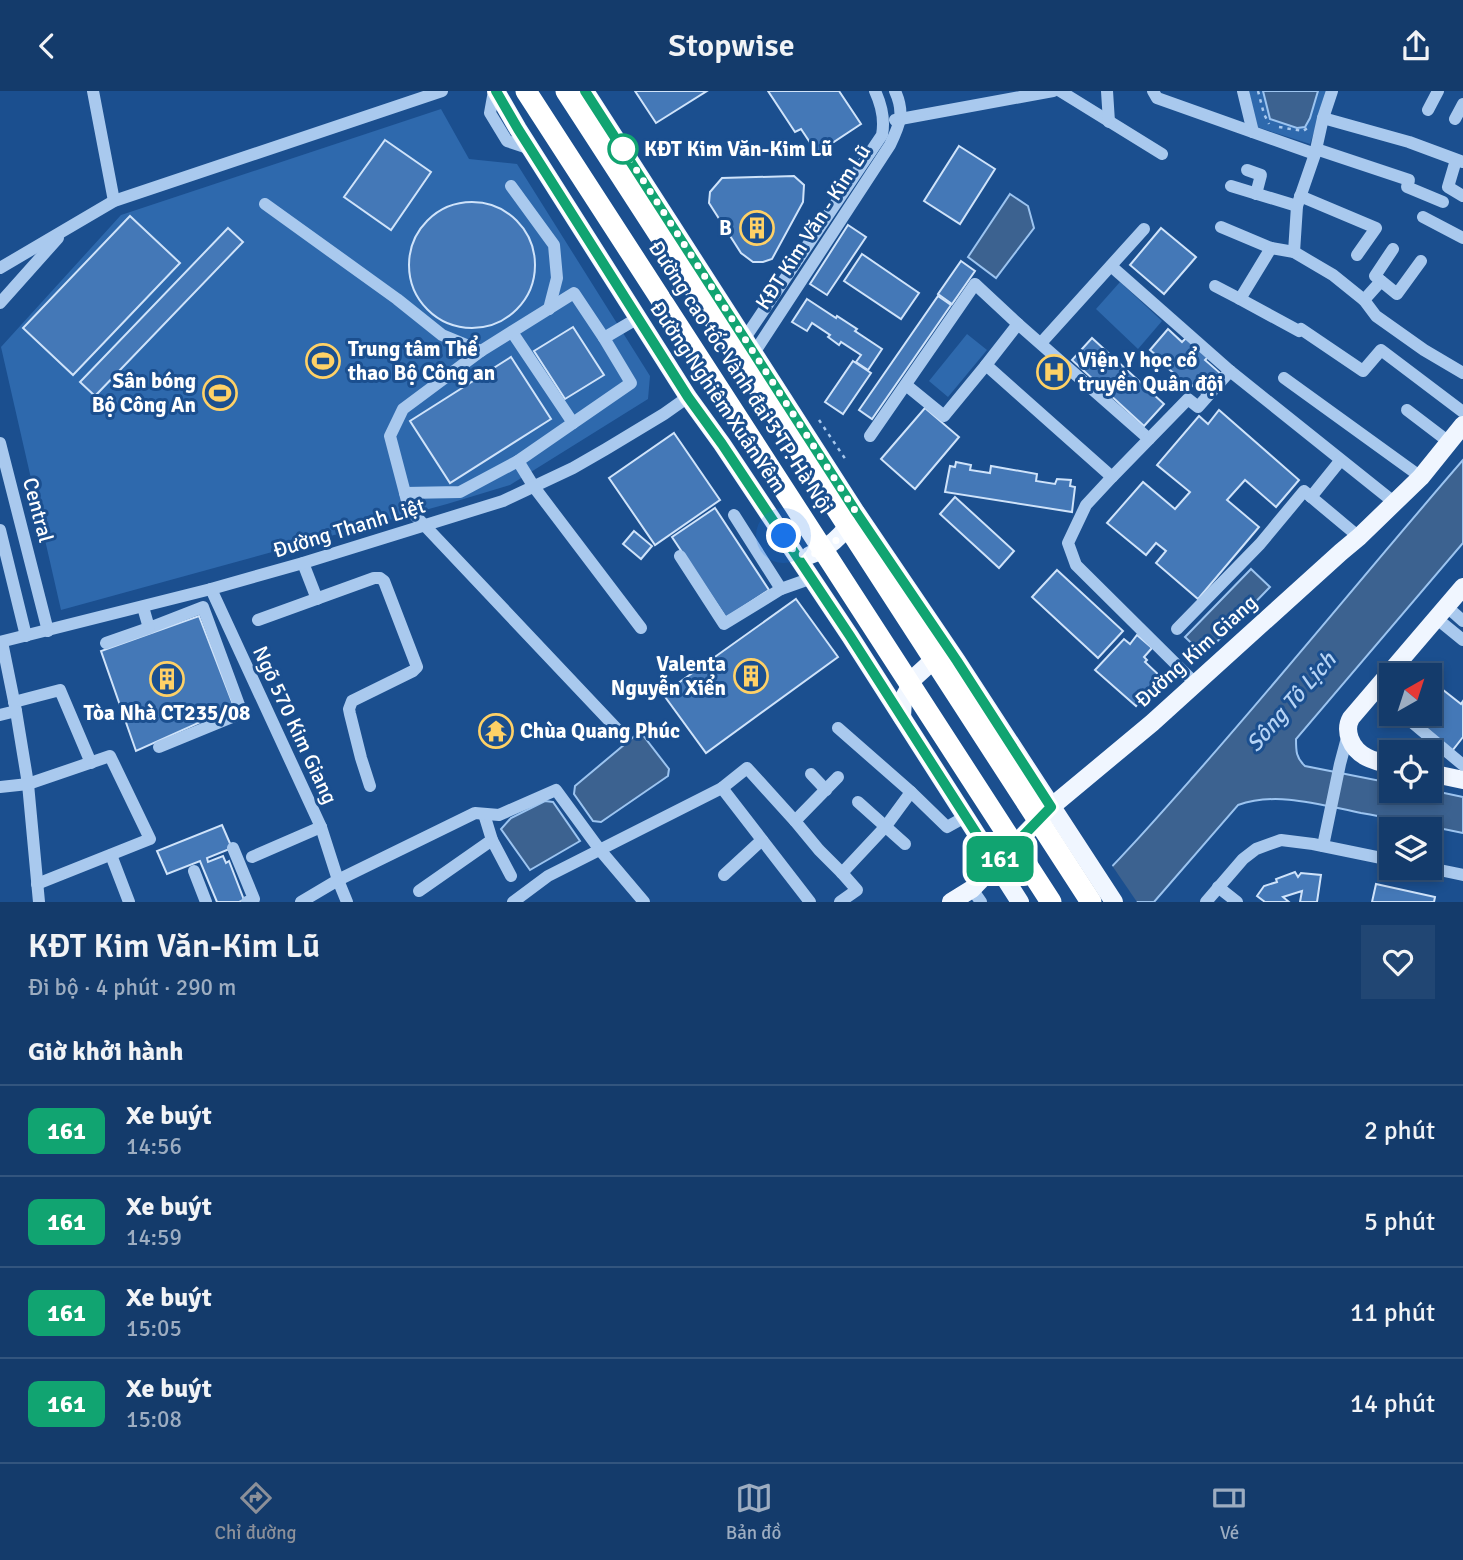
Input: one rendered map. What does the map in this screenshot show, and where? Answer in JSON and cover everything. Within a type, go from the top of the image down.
[{"type":"highway","name":"Đường cao tốc Vành đai 3 TP. Hà Nội","points":[[526,91],[1051,902]]},
{"type":"highway","name":"Đường cao tốc Vành đai 3 TP. Hà Nội","points":[[566,91],[1091,902]]},
{"type":"main road","name":"Đường Nghiêm Xuân Yêm","points":[[495,91],[688,397],[812,578],[1020,902]]},
{"type":"main road","points":[[585,91],[856,512],[1114,902]]},
{"type":"main road","name":"Đường Kim Giang","points":[[951,902],[977,895],[996,864],[1051,807],[1152,723],[1359,537],[1421,477],[1463,425]]},
{"type":"main road","points":[[796,554],[812,555],[829,547],[846,529],[856,512]]},
{"type":"main road","points":[[1379,762],[1360,754],[1352,746],[1347,724],[1463,587]]},
{"type":"main road","points":[[902,717],[903,699],[920,671],[927,666],[957,661]]},
{"type":"main road","points":[[1442,775],[1463,779]]},
{"type":"street","points":[[93,91],[114,201]]},
{"type":"street","points":[[0,268],[114,201],[442,91]]},
{"type":"street","name":"KĐT Kim Văn - Kim Lũ","points":[[749,346],[843,203],[882,135],[884,123],[875,91]]},
{"type":"street","points":[[895,91],[901,119]]},
{"type":"street","points":[[1060,91],[1162,154]]},
{"type":"street","points":[[1107,91],[1109,122]]},
{"type":"street","points":[[1153,91],[1157,98],[1253,132],[1409,180],[1407,187],[1443,202]]},
{"type":"street","points":[[1243,91],[1253,132]]},
{"type":"street","points":[[1294,252],[1299,201],[1332,91]]},
{"type":"street","points":[[1428,110],[1438,91]]},
{"type":"street","points":[[884,123],[1047,92]]},
{"type":"street","points":[[1455,119],[1463,104]]},
{"type":"street","points":[[1323,118],[1409,142],[1460,161],[1435,223]]},
{"type":"street","name":"KĐT Kim Văn - Kim Lũ","points":[[843,203],[890,145],[901,119]]},
{"type":"street","points":[[1247,170],[1261,175],[1256,194]]},
{"type":"street","points":[[511,186],[554,245],[557,278],[549,309]]},
{"type":"street","points":[[1231,186],[1256,194],[1299,201],[1376,228],[1357,255]]},
{"type":"street","points":[[1448,187],[1463,197]]},
{"type":"street","points":[[265,204],[397,299],[442,335],[481,351]]},
{"type":"street","points":[[1423,217],[1463,238]]},
{"type":"street","points":[[1221,227],[1271,248],[1294,252],[1333,275],[1364,300],[1376,316],[1463,373]]},
{"type":"street","points":[[1041,343],[1144,229]]},
{"type":"street","points":[[0,303],[65,230]]},
{"type":"street","points":[[1240,299],[1271,248]]},
{"type":"street","points":[[1393,249],[1375,276],[1398,294],[1421,261]]},
{"type":"street","points":[[1111,266],[1230,371],[1395,503]]},
{"type":"street","points":[[1364,300],[1381,281]]},
{"type":"street","points":[[870,436],[975,284],[1149,439]]},
{"type":"street","points":[[1215,286],[1298,331],[1301,329],[1363,372],[1381,350],[1463,412]]},
{"type":"street","points":[[405,493],[460,492],[518,461],[631,383],[574,293],[481,351],[403,409],[390,436],[409,509],[617,729]]},
{"type":"street","points":[[604,338],[638,318]]},
{"type":"street","points":[[906,385],[944,416],[1018,324]]},
{"type":"street","points":[[512,332],[573,423]]},
{"type":"street","points":[[986,365],[1112,477]]},
{"type":"street","points":[[1195,683],[1076,565],[1068,543],[1086,505],[1112,477],[1188,399],[1198,407],[1230,371]]},
{"type":"street","points":[[1284,378],[1421,477]]},
{"type":"street","name":"Đường Thanh Liệt","points":[[1,642],[211,589],[503,501],[606,449],[688,397]]},
{"type":"street","points":[[1408,410],[1448,442]]},
{"type":"street","name":"Central","points":[[0,443],[48,631]]},
{"type":"street","points":[[518,461],[534,487],[641,628]]},
{"type":"street","points":[[1311,497],[1340,461]]},
{"type":"street","points":[[1177,629],[1260,544],[1304,491],[1359,537]]},
{"type":"street","points":[[734,515],[782,589]]},
{"type":"street","name":"Central","points":[[0,530],[26,636]]},
{"type":"street","points":[[680,556],[724,624],[782,589],[812,578]]},
{"type":"street","points":[[303,563],[317,599]]},
{"type":"street","points":[[258,620],[374,578],[384,581],[417,667],[352,701],[350,714],[370,786]]},
{"type":"street","points":[[15,593],[38,588]]},
{"type":"street","name":"Ngõ 570 Kim Giang","points":[[211,589],[321,827],[347,902]]},
{"type":"street","points":[[143,607],[149,628]]},
{"type":"street","points":[[106,643],[203,607],[242,713],[159,747]]},
{"type":"street","points":[[1441,612],[1463,621]]},
{"type":"street","points":[[1441,612],[1463,641]]},
{"type":"street","points":[[1,642],[28,784],[39,902]]},
{"type":"street","points":[[0,715],[15,706],[60,690],[91,763]]},
{"type":"street","points":[[1416,726],[1463,765]]},
{"type":"street","points":[[838,728],[947,827],[965,817]]},
{"type":"street","points":[[1323,846],[1348,734]]},
{"type":"street","points":[[0,787],[28,784],[110,756],[150,839],[37,884]]},
{"type":"street","points":[[513,902],[548,876],[722,787],[747,768],[857,890],[840,902]]},
{"type":"street","points":[[811,774],[825,790]]},
{"type":"street","points":[[795,821],[838,777]]},
{"type":"street","points":[[722,787],[810,902]]},
{"type":"street","points":[[301,902],[338,880],[475,813],[499,815],[556,790],[600,850],[644,902]]},
{"type":"street","points":[[842,873],[886,827],[911,792]]},
{"type":"street","points":[[858,802],[905,843]]},
{"type":"street","points":[[484,814],[492,840],[511,876]]},
{"type":"street","points":[[252,857],[321,827]]},
{"type":"street","points":[[419,891],[492,840]]},
{"type":"street","points":[[724,875],[762,840]]},
{"type":"street","points":[[1206,902],[1243,859],[1264,845],[1281,840],[1379,858]]},
{"type":"street","points":[[233,848],[254,899],[247,902]]},
{"type":"street","points":[[111,855],[129,902]]},
{"type":"street","points":[[194,871],[206,902]]},
{"type":"street","points":[[1442,871],[1463,875]]},
{"type":"street","points":[[1218,887],[1237,902]]},
{"type":"path","points":[[1258,91],[1264,114],[1270,124],[1303,131],[1312,126]]},
{"type":"path","points":[[819,420],[846,460]]},
{"type":"shaded area","points":[[1249,91],[1328,91],[1310,144],[1257,127]]},
{"type":"shaded area","name":"Trung tâm Thể thao Bộ Công an","points":[[441,109],[469,159],[517,164],[650,376],[648,399],[510,485],[61,610],[1,347],[121,215]]},
{"type":"shaded area","points":[[1120,282],[1162,321],[1138,349],[1096,309]]},
{"type":"shaded area","points":[[967,334],[987,350],[948,397],[929,381]]},
{"type":"water","points":[[1263,91],[1318,91],[1305,127],[1297,128],[1270,119]]},
{"type":"water","points":[[1010,194],[1028,206],[1034,228],[996,278],[968,257]]},
{"type":"water","name":"Sông Tô Lịch","points":[[1463,460],[1463,543],[1296,739],[1297,754],[1305,766],[1379,781],[1379,803],[1442,803],[1442,793],[1463,797],[1463,833],[1442,829],[1442,817],[1384,817],[1284,799],[1253,801],[1238,805],[1154,902],[1077,902],[1136,841]]},
{"type":"water","points":[[1251,569],[1270,587],[1204,655],[1185,637]]},
{"type":"water","points":[[637,734],[642,734],[669,769],[668,776],[601,822],[593,821],[574,794],[575,786]]},
{"type":"water","points":[[545,801],[553,802],[580,841],[530,870],[501,829],[511,818]]},
{"type":"pier","points":[[1111,864],[1137,902],[1073,902],[1074,899]]},
{"type":"building","points":[[635,91],[707,91],[656,123]]},
{"type":"building","points":[[768,91],[839,91],[861,124],[817,153],[801,129],[795,132]]},
{"type":"building","points":[[385,140],[431,172],[391,230],[344,197]]},
{"type":"building","points":[[959,146],[995,169],[960,224],[924,201]]},
{"type":"building","name":"B","points":[[794,176],[804,185],[803,202],[772,259],[753,262],[741,253],[709,203],[710,192],[722,178]]},
{"type":"building","points":[[472,202],[496,207],[517,220],[530,241],[535,265],[530,289],[517,310],[496,323],[472,328],[448,323],[427,310],[414,289],[409,265],[414,241],[427,220],[448,207]]},
{"type":"building","points":[[130,216],[180,263],[73,375],[23,328]]},
{"type":"building","points":[[848,225],[866,237],[827,295],[810,284]]},
{"type":"building","points":[[228,228],[243,242],[95,396],[80,382]]},
{"type":"building","points":[[1161,228],[1196,257],[1164,294],[1130,265]]},
{"type":"building","points":[[862,254],[919,293],[901,319],[844,281]]},
{"type":"building","points":[[961,261],[975,271],[952,304],[938,294]]},
{"type":"building","points":[[938,296],[951,305],[872,419],[859,410]]},
{"type":"building","points":[[807,299],[857,329],[855,331],[882,349],[868,370],[856,362],[861,355],[841,342],[839,345],[812,323],[807,331],[792,322]]},
{"type":"building","points":[[573,327],[604,375],[565,399],[534,351]]},
{"type":"building","points":[[1168,329],[1182,342],[1186,338],[1208,357],[1205,360],[1220,373],[1202,394],[1187,381],[1186,384],[1150,350]]},
{"type":"building","points":[[1092,338],[1164,404],[1144,426],[1072,360]]},
{"type":"building","points":[[511,357],[551,419],[450,483],[410,421]]},
{"type":"building","points":[[853,361],[871,373],[843,414],[825,402]]},
{"type":"building","points":[[925,408],[959,437],[915,489],[881,459]]},
{"type":"building","points":[[1219,410],[1299,480],[1276,507],[1245,480],[1227,500],[1259,527],[1198,599],[1156,563],[1166,551],[1156,543],[1146,555],[1107,523],[1143,482],[1175,509],[1190,492],[1157,465],[1199,416],[1208,424]]},
{"type":"building","points":[[674,433],[720,500],[655,545],[609,478]]},
{"type":"building","points":[[956,462],[971,465],[970,470],[990,473],[991,466],[1037,474],[1036,481],[1055,484],[1057,479],[1071,480],[1070,486],[1075,487],[1072,512],[945,492],[950,466],[955,467]]},
{"type":"building","points":[[955,497],[1014,551],[999,568],[940,514]]},
{"type":"building","points":[[715,508],[769,590],[726,618],[672,537]]},
{"type":"building","points":[[634,531],[652,546],[641,559],[623,544]]},
{"type":"building","points":[[1057,570],[1123,631],[1098,658],[1032,597]]},
{"type":"building","name":"Valenta Nguyễn Xiển","points":[[796,599],[838,657],[706,753],[663,694]]},
{"type":"building","name":"Tòa Nhà CT235/08","points":[[199,616],[234,707],[136,751],[101,651]]},
{"type":"building","points":[[1137,635],[1152,648],[1144,657],[1147,660],[1145,662],[1161,677],[1136,706],[1095,670],[1124,639],[1130,644]]},
{"type":"building","points":[[1442,689],[1461,704],[1463,701],[1463,737],[1452,751],[1422,726],[1442,726]]},
{"type":"building","points":[[222,825],[232,848],[207,858],[208,862],[223,856],[226,863],[229,861],[244,900],[239,902],[217,902],[200,861],[167,874],[157,851]]},
{"type":"building","points":[[1295,872],[1298,877],[1301,873],[1321,875],[1317,902],[1300,902],[1302,891],[1283,897],[1289,902],[1265,902],[1257,896],[1264,886]]},
{"type":"building","points":[[1376,884],[1435,897],[1434,902],[1372,902]]},
{"type":"bus line","name":"161","points":[[496,91],[688,397],[850,636],[996,864],[1051,807],[856,512],[585,91]]},
{"type":"place","name":"KĐT Kim Văn-Kim Lũ","points":[[623,149]]},
{"type":"place","name":"B","points":[[757,228]]},
{"type":"place","name":"Trung tâm Thể thao Bộ Công an","points":[[323,361]]},
{"type":"place","name":"Viện Y học cổ truyền Quân đội","points":[[1054,372]]},
{"type":"place","name":"Sân bóng Bộ Công An","points":[[220,393]]},
{"type":"place","name":"Valenta Nguyễn Xiển","points":[[751,676]]},
{"type":"place","name":"Tòa Nhà CT235/08","points":[[167,679]]},
{"type":"place","name":"Chùa Quang Phúc","points":[[496,731]]},
{"type":"route","points":[[623,149],[856,512],[846,529],[829,547],[812,555],[796,554],[784,536]]}]
